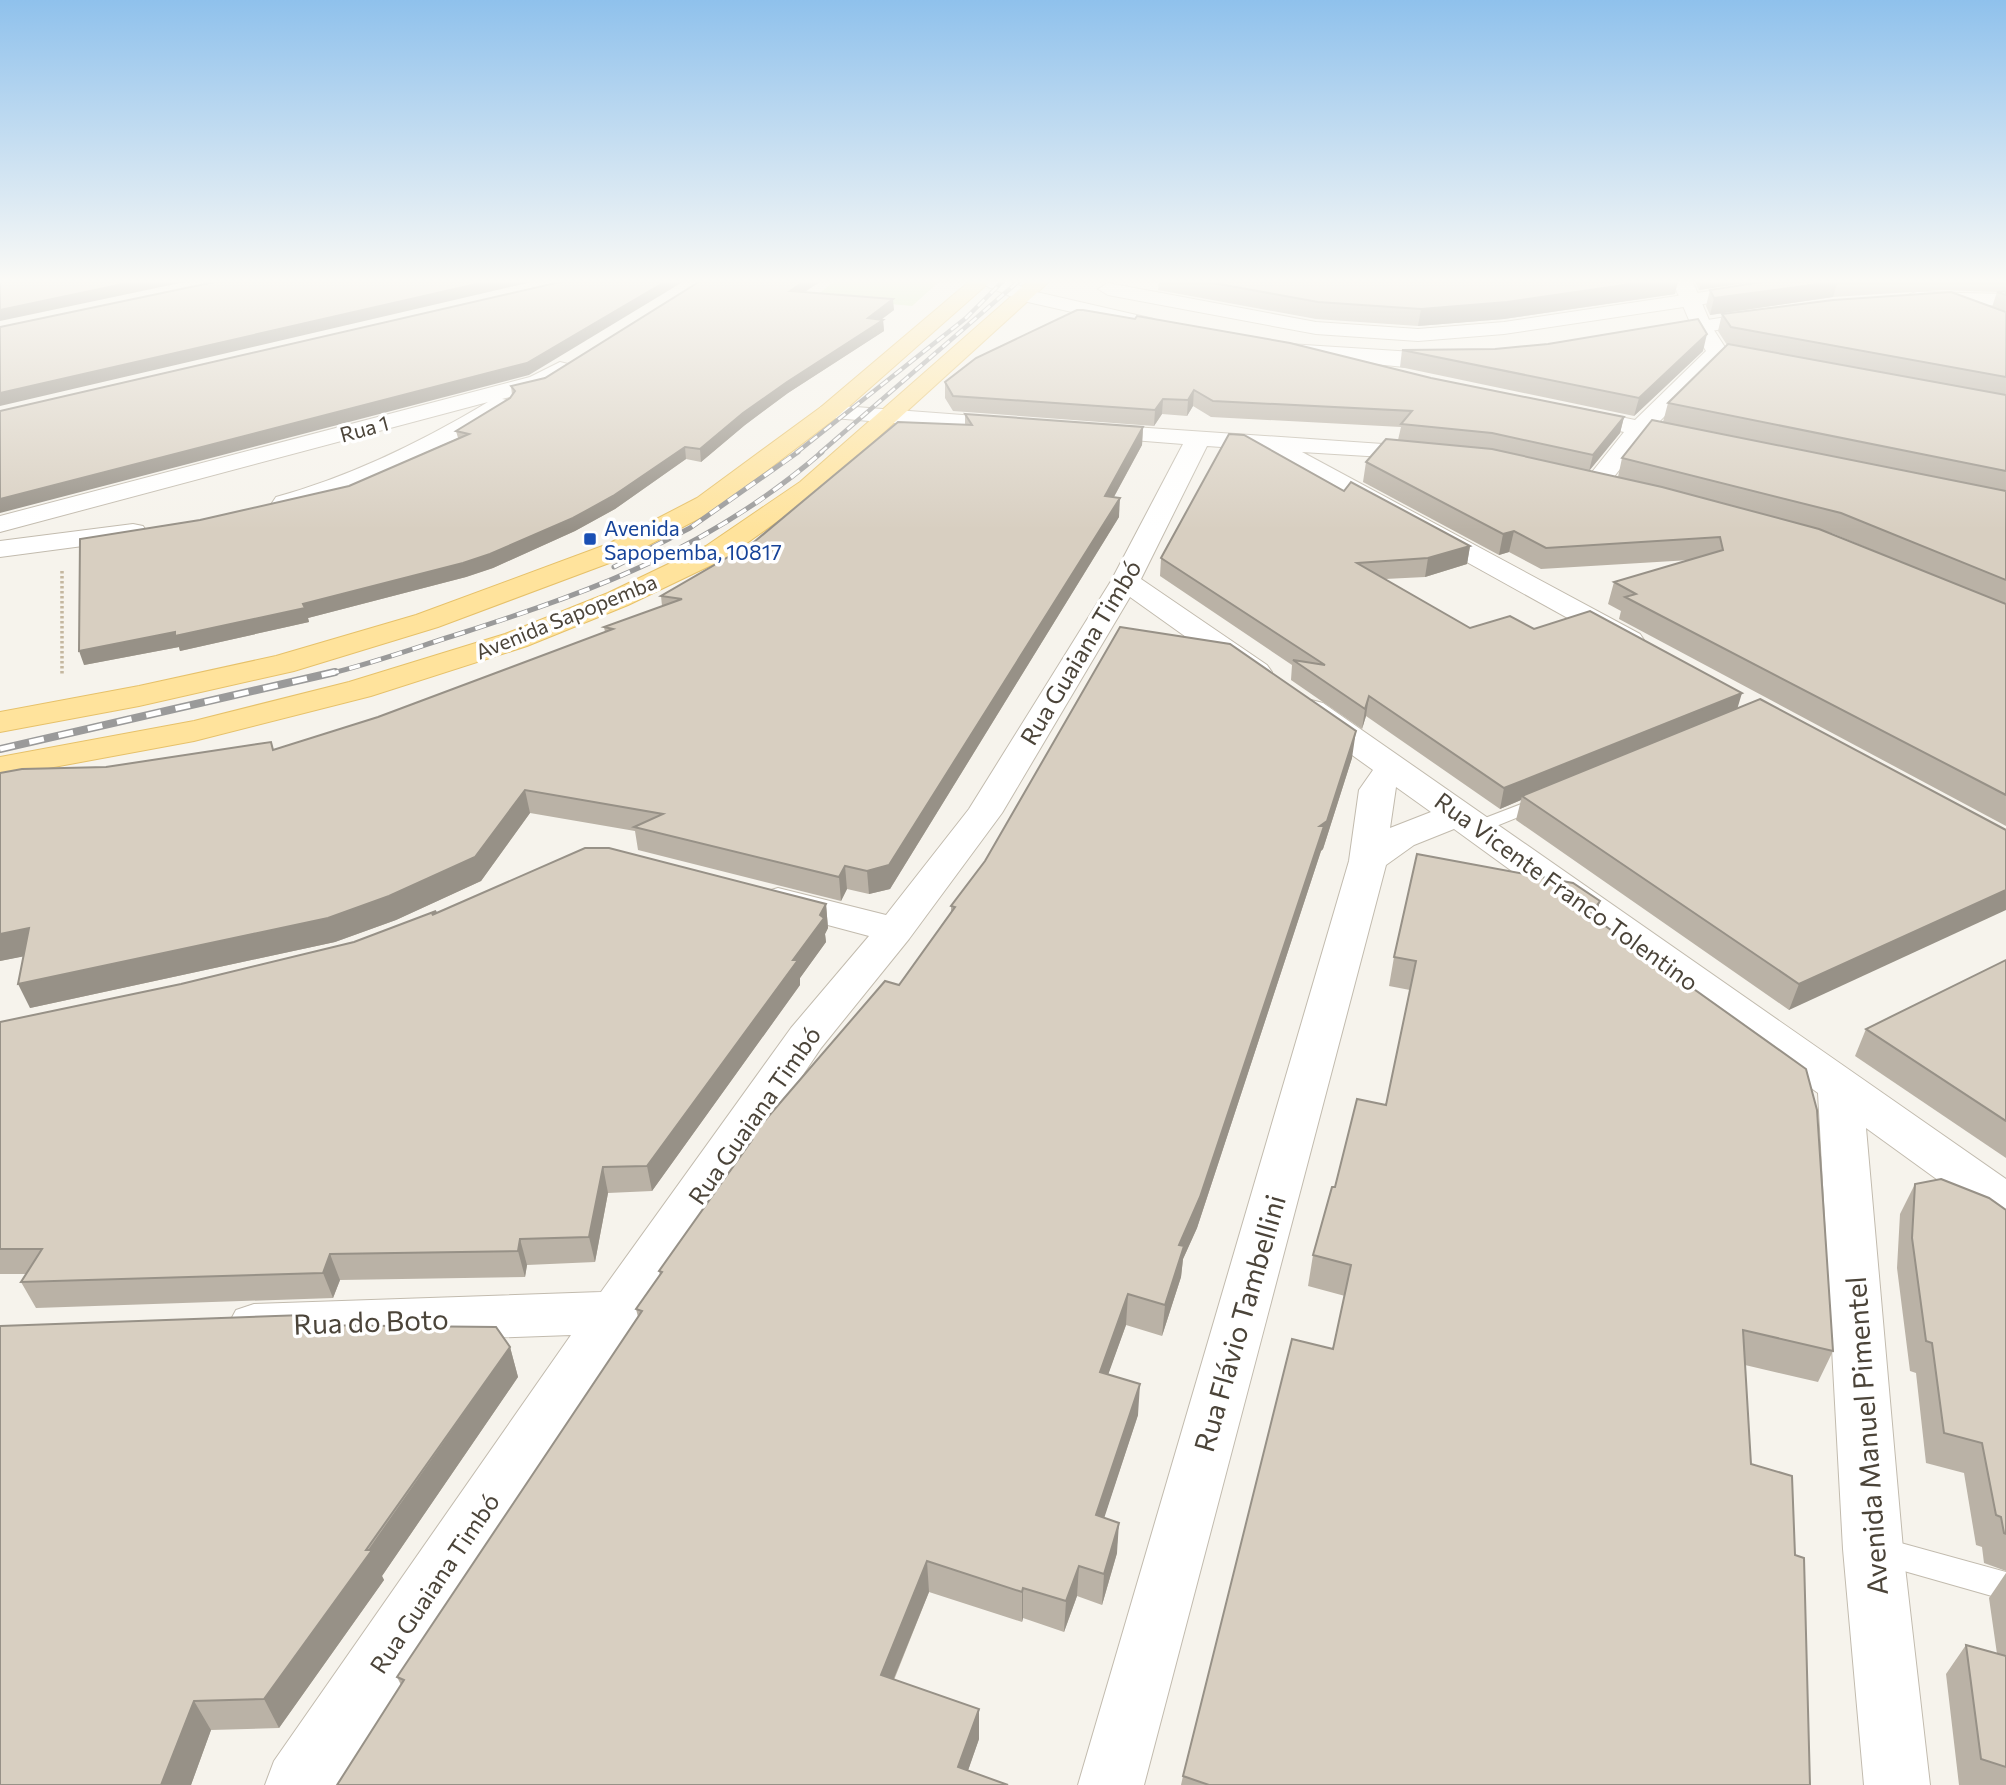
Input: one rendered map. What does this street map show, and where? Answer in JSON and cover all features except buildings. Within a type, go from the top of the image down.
[{"type":"main road","name":"Avenida Sapopemba","points":[[0,722],[283,664],[427,621],[587,563],[706,504],[829,411],[885,363]]},
{"type":"main road","name":"Avenida Sapopemba","points":[[0,767],[194,731],[360,689],[516,640],[618,599],[716,552],[808,487],[950,363]]},
{"type":"street","name":"Rua 1","points":[[0,524],[538,382],[569,363]]},
{"type":"street","points":[[1362,363],[1421,374],[1457,363]]},
{"type":"street","points":[[1623,488],[1586,479],[1706,363]]},
{"type":"street","points":[[260,509],[327,492],[378,473],[447,438],[538,382]]},
{"type":"street","points":[[1548,408],[1721,444]]},
{"type":"street","points":[[829,411],[1037,427]]},
{"type":"street","points":[[1063,429],[1408,450],[1462,456]]},
{"type":"street","name":"Rua Guaiana Timbó","points":[[298,1785],[615,1312],[806,1038],[895,930],[984,813],[1125,581],[1198,439]]},
{"type":"street","points":[[1266,442],[1651,652]]},
{"type":"street","points":[[0,549],[153,529]]},
{"type":"street","name":"Rua Vicente Franco Tolentino","points":[[1125,581],[1469,821],[2006,1204]]},
{"type":"street","name":"Rua Flávio Tambellini","points":[[1111,1785],[1368,861],[1377,790],[1386,777],[1398,771]]},
{"type":"street","points":[[1368,861],[1391,841],[1406,833],[1469,821]]},
{"type":"street","points":[[748,893],[895,930]]},
{"type":"street","name":"Avenida Manuel Pimentel","points":[[1840,1087],[1872,1549],[1897,1785]]},
{"type":"street","name":"Rua do Boto","points":[[210,1326],[615,1312]]},
{"type":"lane","points":[[1469,821],[1554,796]]},
{"type":"lane","points":[[1872,1549],[2006,1586]]},
{"type":"path","points":[[61,542],[63,710]]},
{"type":"railway","points":[[796,453],[909,363]]},
{"type":"railway","points":[[820,453],[924,363]]},
{"type":"railway","points":[[614,567],[690,528],[798,452]]},
{"type":"railway","points":[[328,674],[515,616],[609,581],[697,539],[739,514],[822,452]]},
{"type":"railway","points":[[0,749],[335,672]]},
{"type":"place","name":"Avenida Sapopemba, 10817","points":[[590,539]]}]
